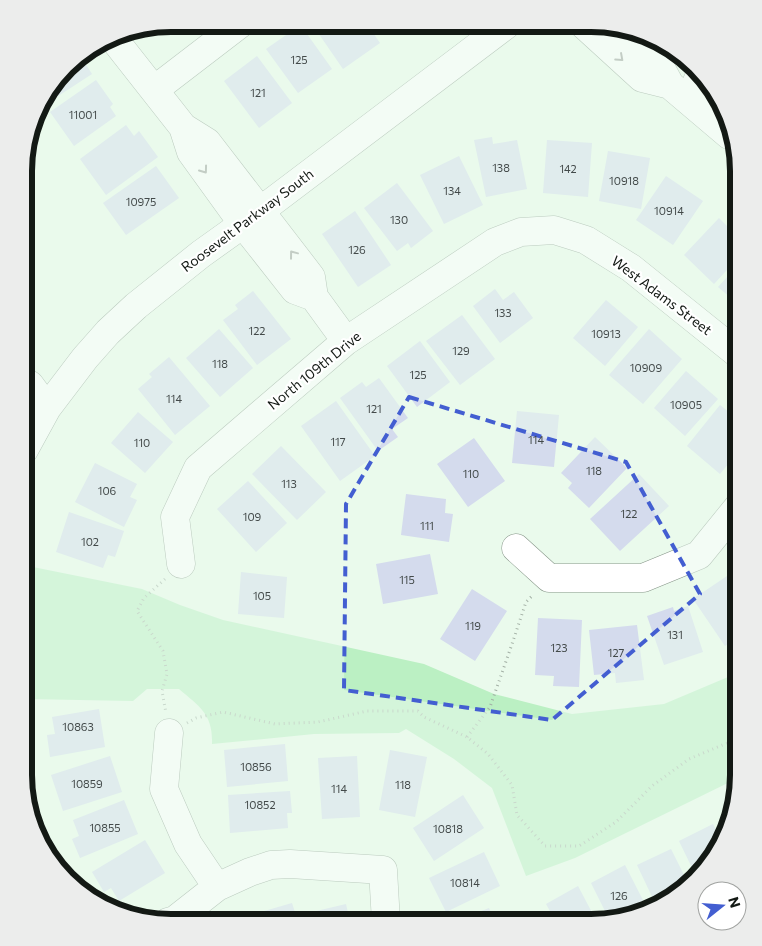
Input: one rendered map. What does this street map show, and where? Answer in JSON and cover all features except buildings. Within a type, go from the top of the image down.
[{"type":"street","points":[[154,90],[230,32]]},
{"type":"street","name":"Roosevelt Parkway South","points":[[32,421],[36,407],[108,332],[136,306],[201,254],[497,32]]},
{"type":"street","points":[[592,32],[642,78],[692,88]]},
{"type":"street","points":[[632,39],[692,88],[722,127]]},
{"type":"street","points":[[118,44],[183,127],[208,142],[251,218],[311,277],[314,297],[346,341]]},
{"type":"street","name":"North 109th Drive","points":[[181,564],[175,517],[198,468],[346,341],[495,242],[522,232],[554,230]]},
{"type":"street","name":"West Adams Street","points":[[554,230],[586,240],[631,268],[730,347]]},
{"type":"street","points":[[32,392],[36,407]]},
{"type":"street","points":[[516,548],[549,578],[643,578],[699,555],[729,518]]},
{"type":"street","points":[[170,733],[164,789],[188,844],[216,887]]},
{"type":"street","points":[[183,913],[216,887],[271,865],[290,864],[383,870],[385,913]]},
{"type":"path","points":[[181,564],[144,598],[137,611],[163,652],[167,674],[162,691],[170,733],[196,718],[223,712],[275,724],[318,722],[367,711],[418,712],[424,717],[466,737],[488,754],[512,785],[517,815],[545,846],[579,846],[616,822],[652,786],[689,759],[729,742]]},
{"type":"path","points":[[466,737],[490,707],[526,602],[549,578]]},
{"type":"highlighted area","points":[[409,397],[626,462],[700,594],[552,720],[344,690],[346,504]]},
{"type":"green space","points":[[32,567],[142,589],[223,620],[424,664],[494,694],[572,714],[664,704],[729,676],[729,782],[575,858],[526,876],[492,788],[454,759],[406,729],[399,733],[314,734],[212,744],[212,734],[208,718],[199,706],[179,689],[147,689],[133,701],[32,699]]}]
